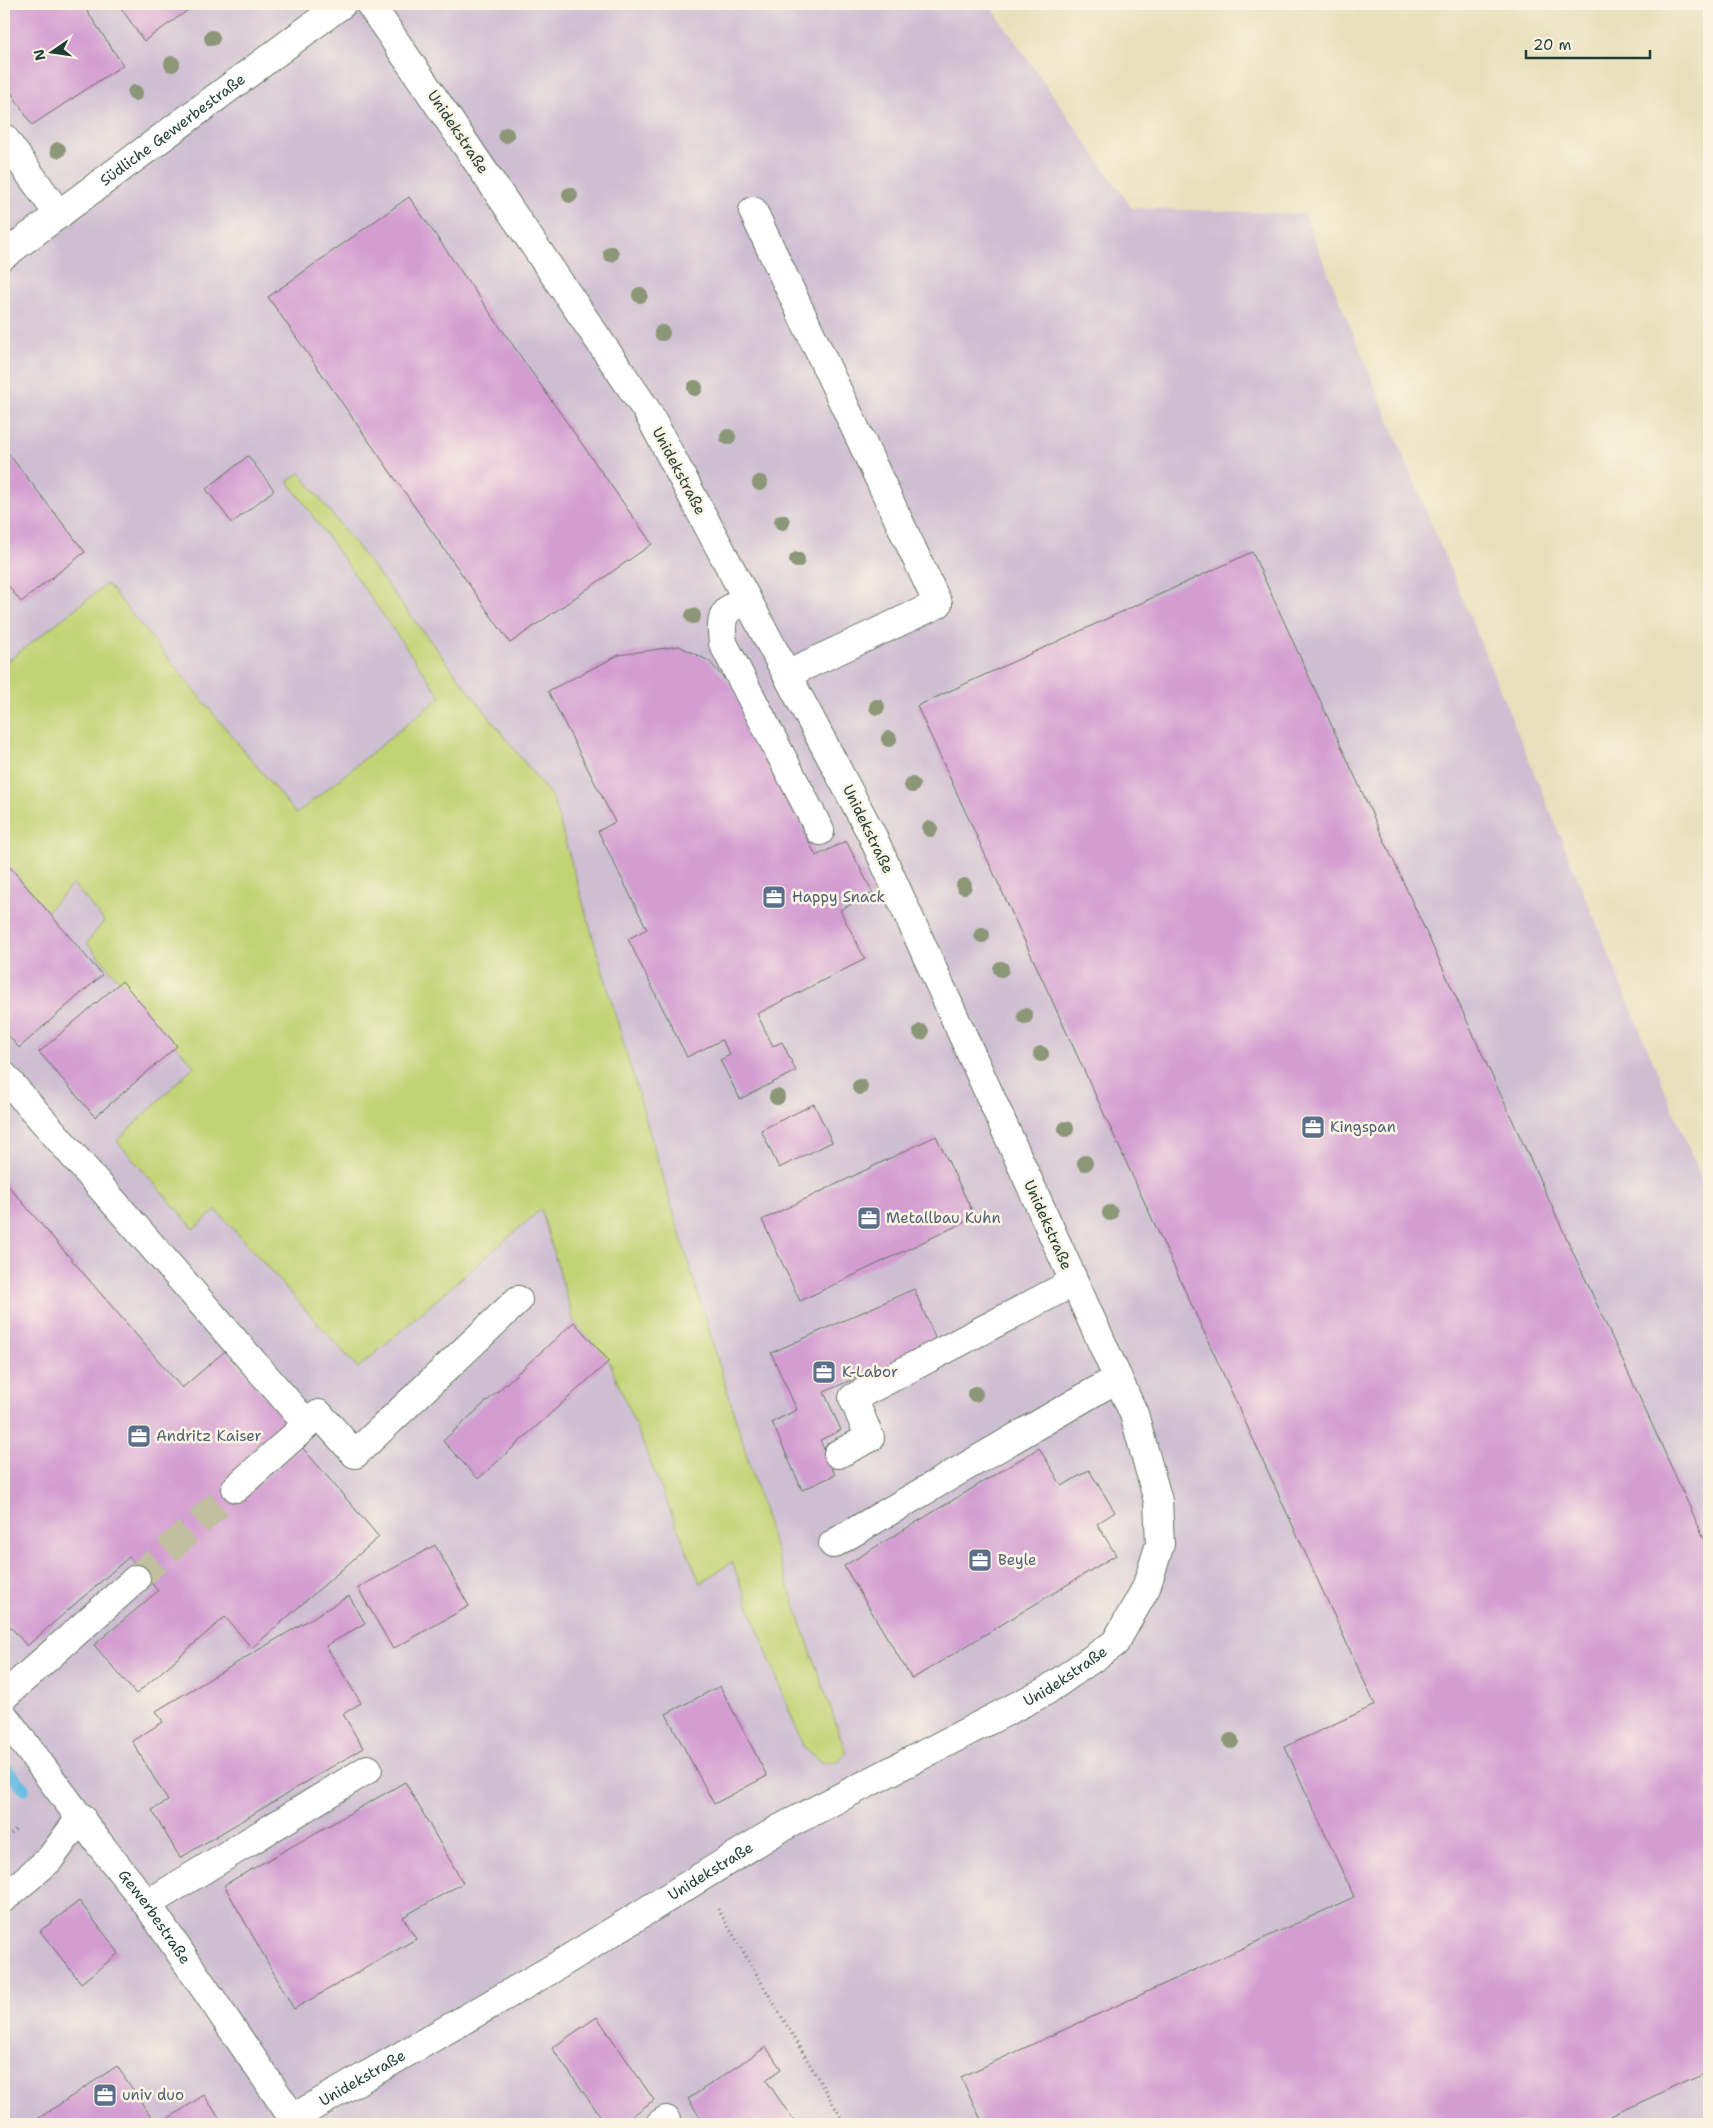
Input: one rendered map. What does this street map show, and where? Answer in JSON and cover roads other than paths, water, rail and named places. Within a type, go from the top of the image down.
[{"type":"street","name":"Südliche Gewerbestraße","points":[[4,255],[342,4]]},
{"type":"street","name":"Unidekstraße","points":[[295,2121],[552,1969],[779,1829],[1046,1691],[1115,1643],[1146,1588],[1160,1544],[1158,1501],[1134,1414],[872,835],[647,411],[370,4]]},
{"type":"street","points":[[4,138],[59,214]]},
{"type":"street","points":[[753,211],[938,604],[787,674]]},
{"type":"street","points":[[746,598],[728,609],[721,622],[723,643],[820,831]]},
{"type":"street","points":[[4,1076],[307,1424]]},
{"type":"street","points":[[838,1454],[870,1438],[852,1398],[1074,1282]]},
{"type":"street","points":[[236,1488],[319,1414],[355,1454],[518,1300]]},
{"type":"street","points":[[832,1544],[1118,1378]]},
{"type":"street","points":[[4,1696],[136,1579]]},
{"type":"street","name":"Gewerbestraße","points":[[4,1716],[147,1904],[295,2121]]},
{"type":"street","points":[[147,1904],[368,1769]]},
{"type":"street","points":[[4,1898],[49,1860],[80,1817]]},
{"type":"waterway","points":[[4,1766],[24,1789]]},
{"type":"tunnel","points":[[136,1579],[236,1488]]},
{"type":"place","name":"Happy Snack","points":[[774,897]]},
{"type":"place","name":"Kingspan","points":[[1313,1127]]},
{"type":"place","name":"Metallbau Kuhn","points":[[869,1218]]},
{"type":"place","name":"K-Labor","points":[[824,1372]]},
{"type":"place","name":"Andritz Kaiser","points":[[139,1436]]},
{"type":"place","name":"Beyle","points":[[980,1560]]},
{"type":"place","name":"univ duo","points":[[105,2095]]}]
